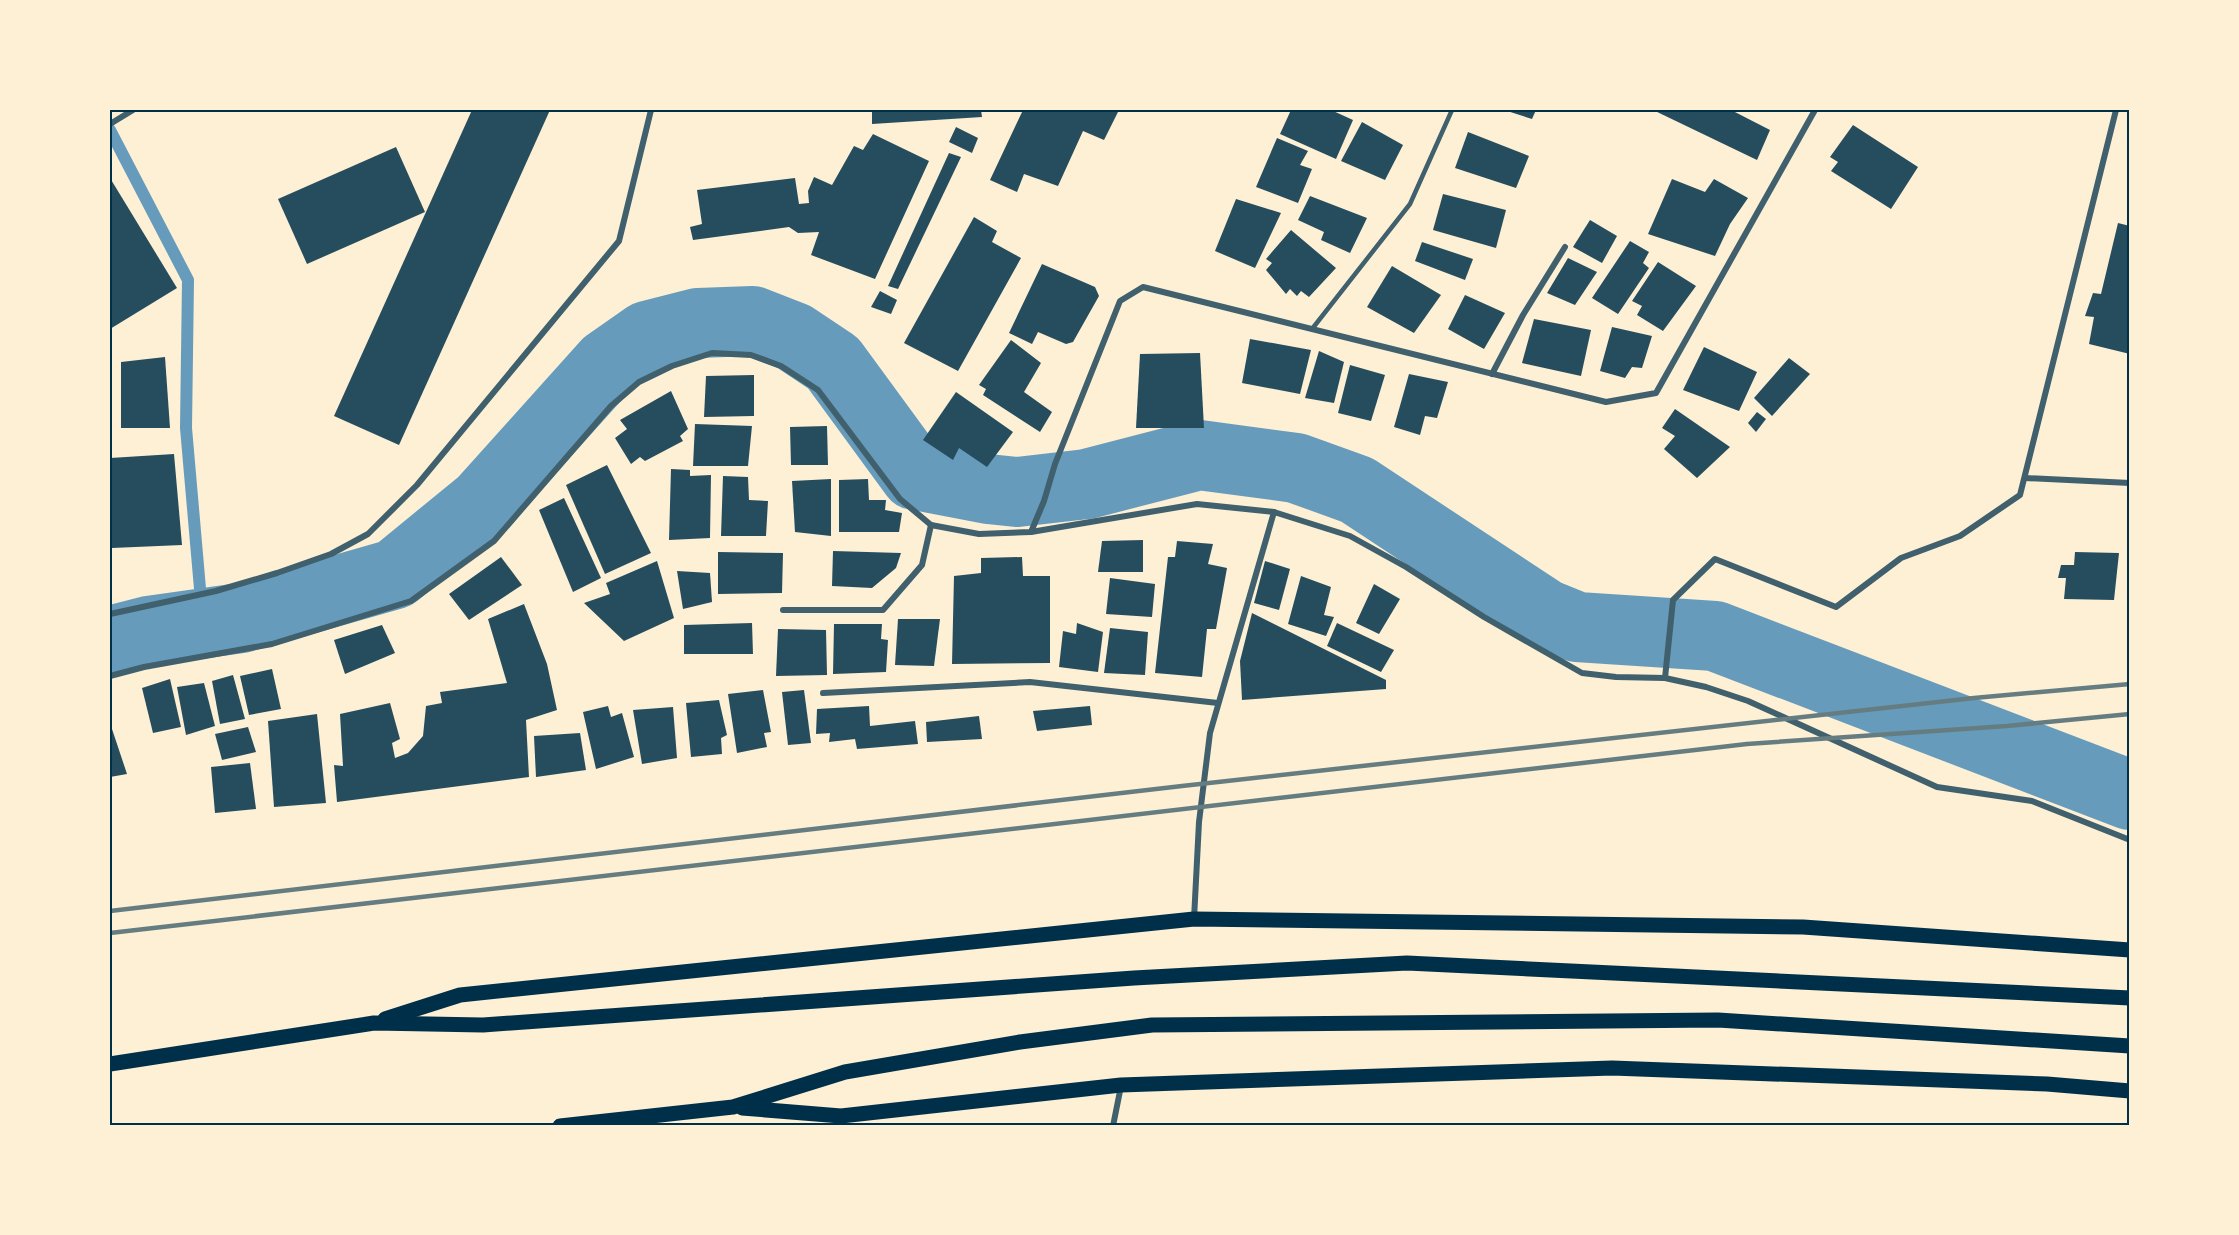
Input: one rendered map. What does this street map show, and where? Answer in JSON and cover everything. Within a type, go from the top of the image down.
[{"type":"main road","points":[[110,1064],[374,1023],[460,995],[1194,920],[1803,927],[2130,950]]},
{"type":"main road","points":[[374,1023],[483,1025],[1134,978],[1407,963],[2130,998]]},
{"type":"main road","points":[[733,1107],[845,1072],[1020,1042],[1152,1025],[1718,1020],[2130,1046]]},
{"type":"main road","points":[[560,1125],[733,1107],[841,1116],[1121,1085],[1612,1068],[2047,1084],[2130,1091]]},
{"type":"street","points":[[110,124],[133,110]]},
{"type":"street","points":[[110,614],[216,591],[277,573],[331,554],[368,534],[417,484],[619,241],[651,110]]},
{"type":"street","points":[[1031,532],[1044,501],[1055,464],[1120,301],[1143,287],[1606,402],[1656,393],[1815,110]]},
{"type":"street","points":[[1665,678],[1673,600],[1715,559],[1836,607],[1901,558],[1960,537],[2020,495],[2116,110]]},
{"type":"street","points":[[1492,374],[1523,315],[1565,247]]},
{"type":"street","points":[[110,676],[144,667],[272,644],[411,601],[494,541],[611,406],[639,382],[672,366],[712,353],[751,355],[781,366],[818,390],[900,499],[931,525],[979,534],[1031,532],[1197,504],[1274,512],[1350,536],[1582,673],[1616,677],[1665,678],[1706,687],[1748,701],[1937,787],[2032,801],[2130,840]]},
{"type":"street","points":[[2025,478],[2130,483]]},
{"type":"street","points":[[1194,920],[1199,822],[1210,733],[1274,512]]},
{"type":"street","points":[[783,610],[883,610],[922,565],[931,525]]},
{"type":"street","points":[[823,693],[1030,682],[1218,703]]},
{"type":"street","points":[[1113,1125],[1121,1085]]},
{"type":"lane","points":[[1312,329],[1410,204],[1452,110]]},
{"type":"building","points":[[472,110],[550,110],[399,445],[334,416]]},
{"type":"building","points":[[872,110],[981,110],[982,117],[872,124]]},
{"type":"building","points":[[1023,110],[1119,110],[1104,140],[1083,131],[1058,186],[1024,174],[1017,192],[990,180]]},
{"type":"building","points":[[1291,110],[1331,110],[1353,120],[1336,159],[1280,134]]},
{"type":"building","points":[[1504,110],[1536,110],[1532,119]]},
{"type":"building","points":[[1653,110],[1731,110],[1770,130],[1757,160]]},
{"type":"building","points":[[1362,122],[1403,145],[1385,180],[1341,161]]},
{"type":"building","points":[[1853,125],[1918,167],[1891,209],[1831,171],[1838,162],[1830,157]]},
{"type":"building","points":[[956,127],[978,138],[972,153],[949,142]]},
{"type":"building","points":[[1468,132],[1529,156],[1516,188],[1455,168]]},
{"type":"building","points":[[873,134],[929,161],[875,279],[811,255],[819,232],[798,233],[789,227],[693,240],[690,227],[702,224],[697,190],[795,178],[799,204],[809,203],[808,191],[814,177],[832,185],[854,146],[863,150]]},
{"type":"building","points":[[1277,138],[1308,151],[1300,165],[1312,169],[1298,203],[1256,187]]},
{"type":"building","points":[[396,147],[425,212],[307,264],[278,199]]},
{"type":"building","points":[[949,153],[961,157],[898,289],[888,286]]},
{"type":"building","points":[[110,178],[177,288],[110,329]]},
{"type":"building","points":[[1672,179],[1705,192],[1714,179],[1748,198],[1730,224],[1715,256],[1648,234]]},
{"type":"building","points":[[1443,194],[1506,210],[1496,248],[1433,230]]},
{"type":"building","points":[[1310,196],[1367,218],[1350,253],[1321,240],[1324,232],[1298,220]]},
{"type":"building","points":[[1236,199],[1281,213],[1255,268],[1215,251]]},
{"type":"building","points":[[974,217],[997,231],[992,242],[1021,258],[958,371],[904,343]]},
{"type":"building","points":[[1590,220],[1617,236],[1602,263],[1573,247]]},
{"type":"building","points":[[2118,223],[2130,226],[2130,354],[2089,344],[2094,317],[2085,316],[2093,293],[2101,294]]},
{"type":"building","points":[[1291,230],[1336,268],[1309,297],[1301,291],[1297,296],[1290,289],[1286,294],[1266,270],[1272,263],[1266,259]]},
{"type":"building","points":[[1630,241],[1649,252],[1643,263],[1649,268],[1618,314],[1592,298]]},
{"type":"building","points":[[1422,242],[1473,259],[1465,280],[1415,261]]},
{"type":"building","points":[[1568,258],[1597,272],[1575,305],[1547,293]]},
{"type":"building","points":[[1658,262],[1696,286],[1663,331],[1637,315],[1642,306],[1632,301]]},
{"type":"building","points":[[1042,264],[1095,287],[1099,296],[1073,342],[1066,344],[1038,332],[1032,344],[1009,333]]},
{"type":"building","points":[[1392,266],[1441,295],[1414,333],[1367,307]]},
{"type":"building","points":[[880,291],[897,300],[891,314],[871,307]]},
{"type":"building","points":[[1465,295],[1505,313],[1484,349],[1448,329]]},
{"type":"building","points":[[1534,319],[1591,330],[1581,376],[1522,363]]},
{"type":"building","points":[[1612,327],[1652,336],[1642,368],[1632,367],[1625,378],[1600,371]]},
{"type":"building","points":[[1250,339],[1311,350],[1300,394],[1242,383]]},
{"type":"building","points":[[1011,340],[1041,363],[1024,392],[1052,412],[1040,432],[983,395],[986,389],[979,385]]},
{"type":"building","points":[[1704,347],[1757,372],[1739,411],[1683,390]]},
{"type":"building","points":[[1319,351],[1344,362],[1334,403],[1305,398]]},
{"type":"building","points":[[1200,353],[1204,428],[1136,428],[1140,354]]},
{"type":"building","points":[[165,357],[170,428],[121,428],[121,362]]},
{"type":"building","points":[[1789,358],[1810,374],[1772,416],[1754,398]]},
{"type":"building","points":[[1350,365],[1385,375],[1371,421],[1338,413]]},
{"type":"building","points":[[1409,374],[1448,382],[1437,418],[1425,416],[1420,435],[1394,427]]},
{"type":"building","points":[[754,375],[754,416],[704,417],[706,376]]},
{"type":"building","points":[[671,391],[688,429],[680,436],[683,441],[645,461],[640,457],[631,464],[615,438],[627,429],[620,420]]},
{"type":"building","points":[[956,392],[1013,432],[987,467],[959,448],[953,460],[923,440]]},
{"type":"building","points":[[1675,409],[1730,447],[1697,478],[1664,449],[1675,436],[1662,428]]},
{"type":"building","points":[[1757,412],[1766,419],[1756,432],[1748,423]]},
{"type":"building","points":[[695,424],[752,426],[748,466],[693,466]]},
{"type":"building","points":[[827,426],[828,465],[791,465],[790,427]]},
{"type":"building","points":[[174,454],[182,545],[112,548],[110,458]]},
{"type":"building","points":[[607,465],[651,553],[605,574],[566,485]]},
{"type":"building","points":[[671,469],[690,470],[690,476],[711,475],[710,538],[669,540]]},
{"type":"building","points":[[723,476],[748,477],[749,500],[768,501],[766,536],[721,536]]},
{"type":"building","points":[[831,479],[831,536],[795,532],[792,481]]},
{"type":"building","points":[[868,479],[869,500],[886,500],[885,510],[902,513],[899,532],[839,532],[839,480]]},
{"type":"building","points":[[564,498],[601,578],[573,592],[539,510]]},
{"type":"building","points":[[1143,540],[1143,572],[1098,572],[1102,541]]},
{"type":"building","points":[[1177,541],[1213,544],[1208,564],[1227,568],[1216,629],[1207,629],[1202,677],[1155,673],[1168,557],[1175,557]]},
{"type":"building","points":[[833,551],[901,553],[896,568],[872,588],[832,586]]},
{"type":"building","points":[[718,552],[783,553],[782,593],[718,594]]},
{"type":"building","points":[[2075,552],[2119,553],[2114,600],[2064,599],[2066,578],[2058,578],[2061,565],[2074,565]]},
{"type":"building","points":[[501,557],[522,585],[469,620],[449,594]]},
{"type":"building","points":[[1022,557],[1023,576],[1050,576],[1050,663],[952,664],[954,576],[981,573],[981,558]]},
{"type":"building","points":[[657,561],[674,618],[624,641],[584,603],[610,594],[606,583]]},
{"type":"building","points":[[1265,561],[1290,569],[1279,610],[1254,603]]},
{"type":"building","points":[[677,571],[710,573],[712,602],[683,609]]},
{"type":"building","points":[[1301,576],[1331,587],[1324,615],[1334,617],[1326,636],[1288,624]]},
{"type":"building","points":[[1110,578],[1155,584],[1152,617],[1106,614]]},
{"type":"building","points":[[1374,584],[1400,599],[1379,634],[1356,623]]},
{"type":"building","points":[[524,604],[547,664],[557,710],[526,720],[529,777],[337,802],[334,765],[343,766],[340,714],[390,703],[400,739],[392,743],[395,758],[408,753],[423,736],[426,706],[442,703],[440,692],[507,683],[488,619]]},
{"type":"building","points":[[1252,613],[1386,680],[1386,689],[1242,700],[1240,661]]},
{"type":"building","points":[[898,619],[940,619],[934,666],[895,665]]},
{"type":"building","points":[[752,623],[753,654],[684,654],[684,625]]},
{"type":"building","points":[[1077,623],[1103,632],[1098,672],[1059,667],[1063,631],[1076,634]]},
{"type":"building","points":[[1337,623],[1394,650],[1381,672],[1327,646]]},
{"type":"building","points":[[834,624],[882,624],[881,639],[888,640],[886,672],[833,674]]},
{"type":"building","points":[[382,625],[395,653],[345,674],[334,640]]},
{"type":"building","points":[[1110,628],[1148,632],[1145,675],[1104,673]]},
{"type":"building","points":[[778,629],[826,630],[827,675],[776,676]]},
{"type":"building","points":[[272,669],[281,709],[249,715],[240,676]]},
{"type":"building","points":[[233,675],[245,719],[220,724],[212,681]]},
{"type":"building","points":[[170,679],[181,727],[153,733],[142,688]]},
{"type":"building","points":[[204,683],[215,726],[186,735],[177,687]]},
{"type":"building","points":[[763,690],[771,732],[764,733],[767,747],[737,753],[728,694]]},
{"type":"building","points":[[804,690],[811,743],[788,745],[782,692]]},
{"type":"building","points":[[719,700],[727,735],[721,738],[722,754],[691,757],[686,703]]},
{"type":"building","points":[[608,706],[611,717],[622,713],[634,757],[596,769],[583,712]]},
{"type":"building","points":[[869,706],[870,726],[915,721],[918,744],[857,749],[855,739],[829,742],[830,733],[816,734],[817,709]]},
{"type":"building","points":[[1090,706],[1092,725],[1037,731],[1033,711]]},
{"type":"building","points":[[673,707],[677,758],[642,764],[633,710]]},
{"type":"building","points":[[317,714],[326,803],[274,807],[268,721]]},
{"type":"building","points":[[979,716],[982,739],[927,742],[926,722]]},
{"type":"building","points":[[248,727],[256,752],[222,760],[215,734]]},
{"type":"building","points":[[112,729],[127,774],[110,777],[110,730]]},
{"type":"building","points":[[580,733],[586,770],[536,777],[534,736]]},
{"type":"building","points":[[250,763],[256,809],[215,813],[211,767]]},
{"type":"waterway","points":[[110,130],[188,280],[186,428],[203,623]]},
{"type":"waterway","points":[[110,641],[149,631],[241,618],[395,574],[483,502],[607,364],[647,336],[698,323],[753,321],[794,337],[833,363],[915,475],[988,489],[1017,492],[1087,484],[1199,455],[1296,468],[1357,490],[1545,614],[1577,627],[1715,636],[2130,795]]},
{"type":"railway","points":[[110,911],[1182,786],[1974,698],[2130,684]]},
{"type":"railway","points":[[110,933],[1747,744],[2007,726],[2130,714]]}]
